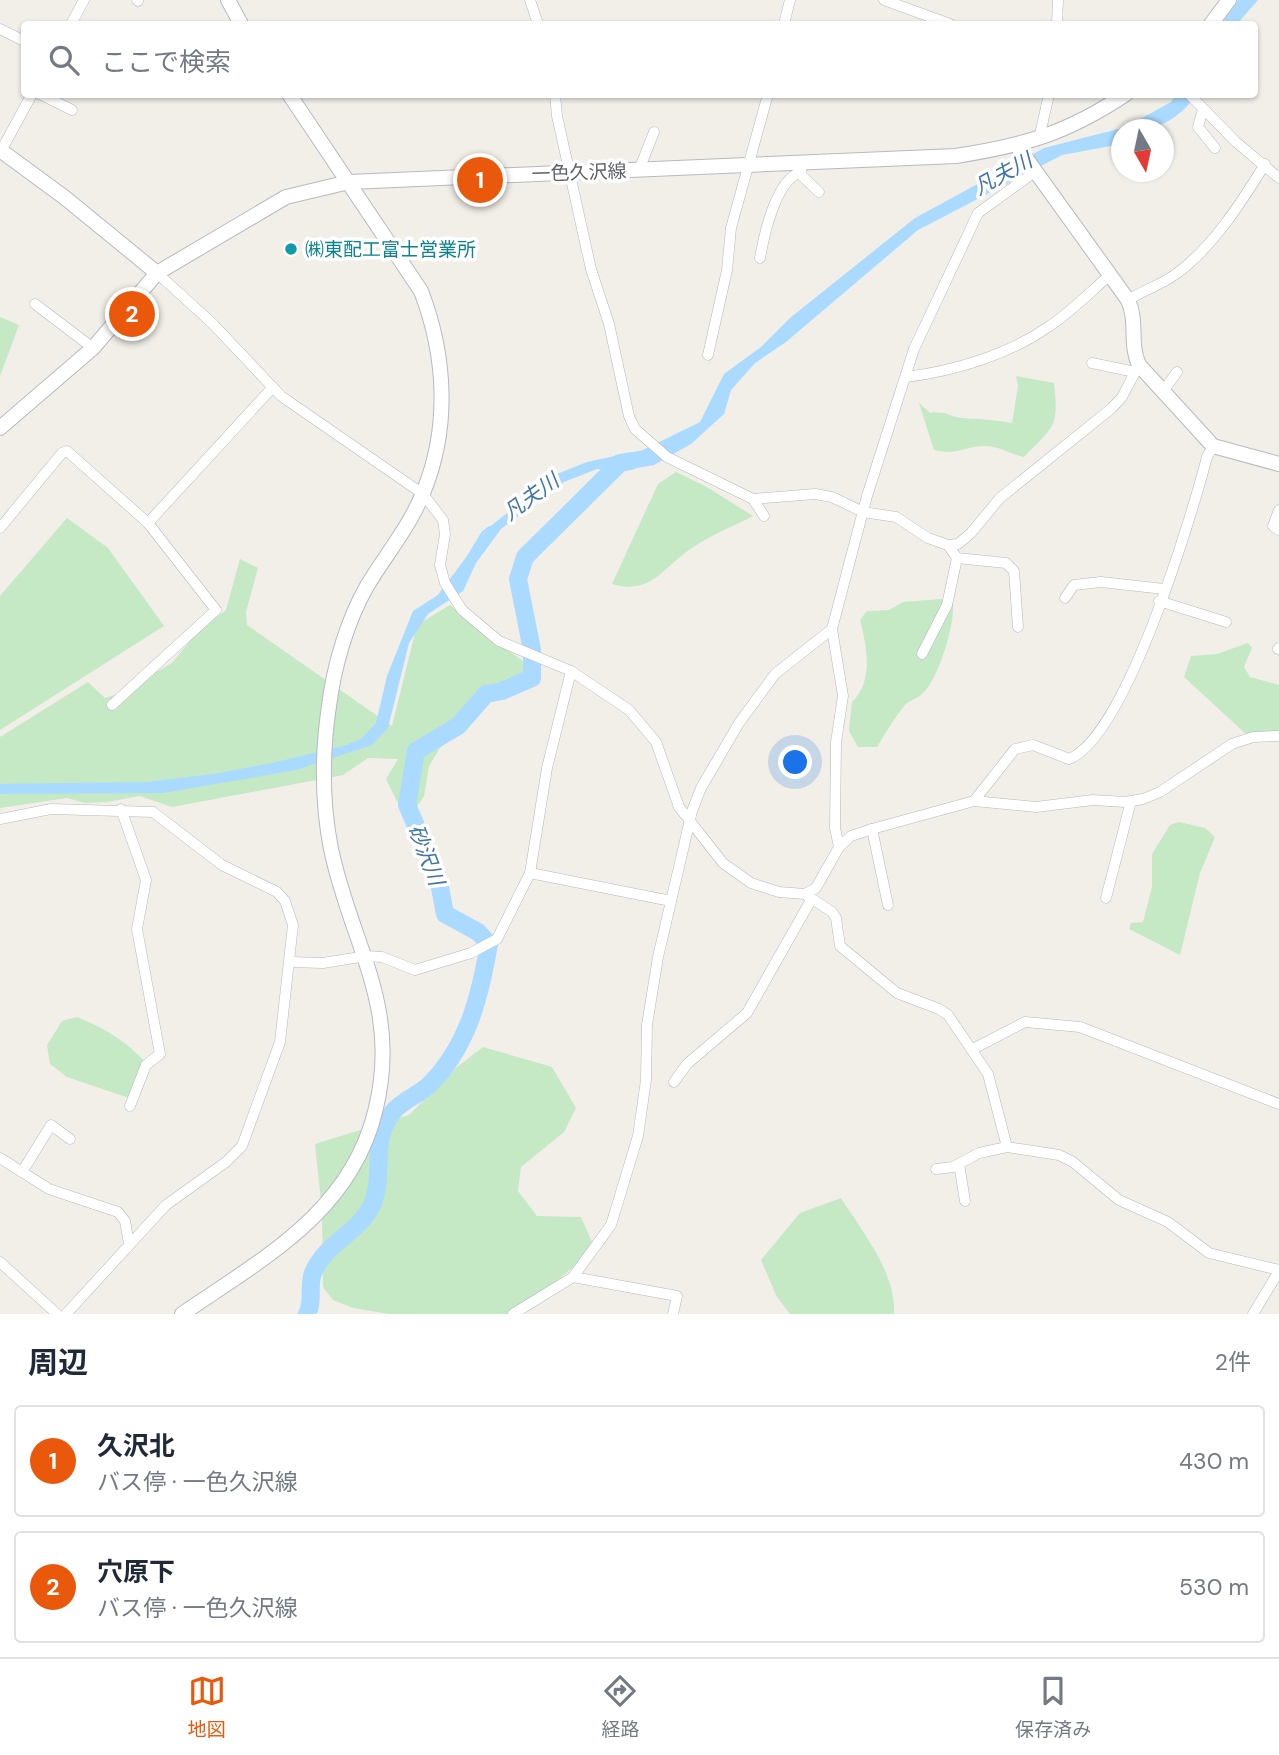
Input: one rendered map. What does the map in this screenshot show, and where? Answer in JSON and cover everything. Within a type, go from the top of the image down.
[{"type":"street","points":[[73,21],[85,0]]},
{"type":"street","points":[[228,0],[239,21]]},
{"type":"street","points":[[530,0],[537,21]]},
{"type":"street","points":[[785,21],[790,0]]},
{"type":"street","points":[[884,0],[942,21]]},
{"type":"street","points":[[1057,21],[1058,0]]},
{"type":"street","points":[[1213,21],[1229,0]]},
{"type":"street","points":[[0,29],[21,40]]},
{"type":"street","points":[[30,98],[1,150],[157,273],[212,323],[272,387],[423,494],[443,520],[445,534],[440,565],[445,583],[474,623],[499,641],[571,671],[629,710],[647,727],[656,742],[671,789],[690,821],[723,863],[736,873],[779,892],[808,897],[832,912],[836,918],[840,946],[897,993],[939,1009],[974,1049],[988,1074],[1007,1147]]},
{"type":"street","points":[[48,98],[72,110]]},
{"type":"street","points":[[182,1314],[288,1242],[322,1212],[347,1177],[363,1145],[375,1112],[382,1072],[381,1011],[332,851],[323,767],[329,704],[354,611],[423,494],[439,438],[442,380],[432,318],[421,291],[292,98]]},
{"type":"street","points":[[556,98],[569,174],[591,269],[609,324],[629,416],[635,429],[667,457],[752,499],[764,516]]},
{"type":"street","points":[[708,355],[727,270],[732,228],[767,98]]},
{"type":"street","points":[[1039,139],[1048,98]]},
{"type":"street","name":"一色久沢線","points":[[0,428],[93,348],[157,273],[286,197],[349,182],[747,165],[801,167],[1021,151],[1039,139],[1101,111],[1120,98]]},
{"type":"street","points":[[1193,98],[1236,142],[1279,178]]},
{"type":"street","points":[[1201,107],[1198,127],[1215,149]]},
{"type":"street","points":[[639,170],[654,132]]},
{"type":"street","points":[[752,499],[815,494],[847,501],[863,512],[896,517],[928,538],[948,545],[958,544],[971,533],[1000,498],[1122,397],[1137,368],[1133,352],[1132,309],[1111,275],[1021,151]]},
{"type":"street","points":[[1128,300],[1176,275],[1237,208],[1265,164]]},
{"type":"street","points":[[801,167],[802,177],[819,192]]},
{"type":"street","points":[[760,258],[774,207],[785,185],[801,167]]},
{"type":"street","points":[[839,847],[835,828],[836,742],[843,696],[832,629],[863,512],[914,349],[978,213],[1036,171]]},
{"type":"street","points":[[906,377],[948,371],[1021,342],[1049,327],[1111,275]]},
{"type":"street","points":[[36,304],[93,348]]},
{"type":"street","points":[[1092,363],[1137,368],[1164,390],[1213,446],[1279,464]]},
{"type":"street","points":[[1164,390],[1177,372]]},
{"type":"street","points":[[148,523],[272,387]]},
{"type":"street","points":[[974,801],[989,778],[1020,746],[1033,745],[1069,759],[1082,754],[1117,708],[1136,668],[1187,531],[1207,457],[1213,446]]},
{"type":"street","points":[[0,528],[62,453],[67,452],[148,523],[216,610],[112,705]]},
{"type":"street","points":[[1279,510],[1273,526],[1279,530]]},
{"type":"street","points":[[922,654],[947,605],[957,558],[948,545]]},
{"type":"street","points":[[957,558],[1006,564],[1014,571],[1018,627]]},
{"type":"street","points":[[1065,598],[1074,585],[1101,582],[1164,589]]},
{"type":"street","points":[[1159,601],[1226,622]]},
{"type":"street","points":[[513,1314],[573,1277],[611,1224],[638,1136],[646,1080],[647,1025],[671,901],[690,821],[701,788],[759,693],[775,674],[832,629]]},
{"type":"street","points":[[291,962],[323,963],[366,956],[382,957],[415,970],[481,949],[497,939],[530,873],[547,768],[571,671]]},
{"type":"street","points":[[674,1082],[687,1064],[747,1013],[808,897],[839,847],[850,836],[974,801],[1036,807],[1093,800],[1131,801],[1160,792],[1232,744],[1253,737],[1279,736]]},
{"type":"street","points":[[1106,898],[1131,801]]},
{"type":"street","points":[[0,819],[51,809],[153,812],[222,865],[276,892],[285,901],[293,925],[291,962],[274,1066],[242,1146],[226,1162],[166,1205],[66,1314]]},
{"type":"street","points":[[121,809],[146,880],[137,929],[160,1054],[146,1065],[130,1106]]},
{"type":"street","points":[[872,829],[888,905]]},
{"type":"street","points":[[530,873],[671,901]]},
{"type":"street","points":[[974,1049],[1025,1022],[1080,1027],[1279,1104]]},
{"type":"street","points":[[22,1172],[51,1125],[70,1139]]},
{"type":"street","points":[[936,1169],[959,1164],[979,1153],[1007,1147],[1059,1155],[1073,1162],[1119,1200],[1168,1222],[1209,1253],[1279,1270],[1253,1314]]},
{"type":"street","points":[[0,1158],[49,1189],[118,1212],[125,1221],[129,1244]]},
{"type":"street","points":[[959,1164],[965,1201]]},
{"type":"street","points":[[0,1262],[57,1314]]},
{"type":"street","points":[[573,1277],[677,1296],[673,1314]]},
{"type":"green space","points":[[0,317],[19,325],[0,376]]},
{"type":"green space","points":[[1016,376],[1054,383],[1055,418],[1048,432],[1024,457],[990,446],[949,452],[934,450],[919,403],[930,413],[1012,423],[1018,386]]},
{"type":"green space","points":[[676,472],[707,487],[753,516],[695,546],[648,582],[626,587],[612,584],[658,484]]},
{"type":"green space","points":[[67,518],[108,548],[164,626],[0,730],[0,596]]},
{"type":"green space","points":[[240,559],[258,568],[246,612],[247,625],[392,726],[417,625],[450,605],[529,666],[524,684],[496,685],[467,711],[451,730],[429,766],[424,796],[407,821],[386,779],[398,759],[368,758],[343,775],[172,807],[140,796],[85,803],[67,798],[0,808],[0,737],[88,682],[105,698],[118,694],[172,663],[198,631],[226,610]]},
{"type":"green space","points":[[941,599],[953,604],[953,613],[944,652],[934,677],[922,694],[904,706],[877,747],[858,747],[849,731],[852,702],[864,684],[866,674],[865,641],[860,620],[867,611],[889,610],[903,602]]},
{"type":"green space","points":[[1248,643],[1252,648],[1244,667],[1250,677],[1279,685],[1279,736],[1247,735],[1184,677],[1191,656],[1217,654]]},
{"type":"green space","points":[[1179,822],[1205,828],[1215,837],[1200,873],[1180,955],[1129,929],[1131,923],[1143,922],[1152,887],[1152,854],[1170,825]]},
{"type":"green space","points":[[77,1017],[114,1035],[145,1062],[129,1098],[67,1077],[50,1064],[47,1045],[62,1021]]},
{"type":"green space","points":[[483,1047],[552,1067],[576,1108],[564,1132],[521,1167],[518,1191],[537,1216],[581,1217],[595,1249],[529,1304],[508,1314],[389,1314],[353,1308],[333,1300],[323,1287],[322,1211],[315,1144],[409,1115],[457,1067]]},
{"type":"green space","points":[[841,1198],[884,1268],[890,1283],[894,1314],[790,1314],[777,1297],[761,1260],[800,1213]]},
{"type":"water","points":[[1238,0],[1258,0],[1240,21],[1223,21]]},
{"type":"water","points":[[1174,98],[1194,98],[1172,119],[1140,119]]},
{"type":"water","points":[[1111,131],[1111,146],[1062,155],[918,230],[786,342],[755,363],[731,390],[724,414],[691,444],[654,465],[620,471],[597,469],[564,482],[501,529],[476,563],[463,591],[428,614],[409,643],[388,728],[372,745],[296,770],[163,793],[0,794],[0,784],[146,782],[214,774],[277,762],[361,739],[376,723],[387,676],[413,611],[438,595],[488,528],[557,474],[587,462],[643,450],[700,422],[724,374],[761,347],[790,318],[915,218],[1044,148]]},
{"type":"waterway","name":"砂沢川","points":[[307,1314],[313,1273],[318,1263],[359,1223],[372,1205],[378,1182],[379,1147],[385,1124],[396,1109],[430,1084],[463,1037],[476,1001],[489,944],[478,932],[445,914],[438,877],[407,805],[416,751],[458,726],[486,694],[502,691],[532,678],[532,650],[518,579],[525,557],[620,463],[631,461]]},
{"type":"waterway","name":"凡夫川","points":[[460,570],[483,532],[490,527]]},
{"type":"place","name":"久沢北","points":[[480,180]]},
{"type":"place","name":"㈱東配工富士営業所","points":[[291,249]]},
{"type":"place","name":"穴原下","points":[[132,314]]}]
